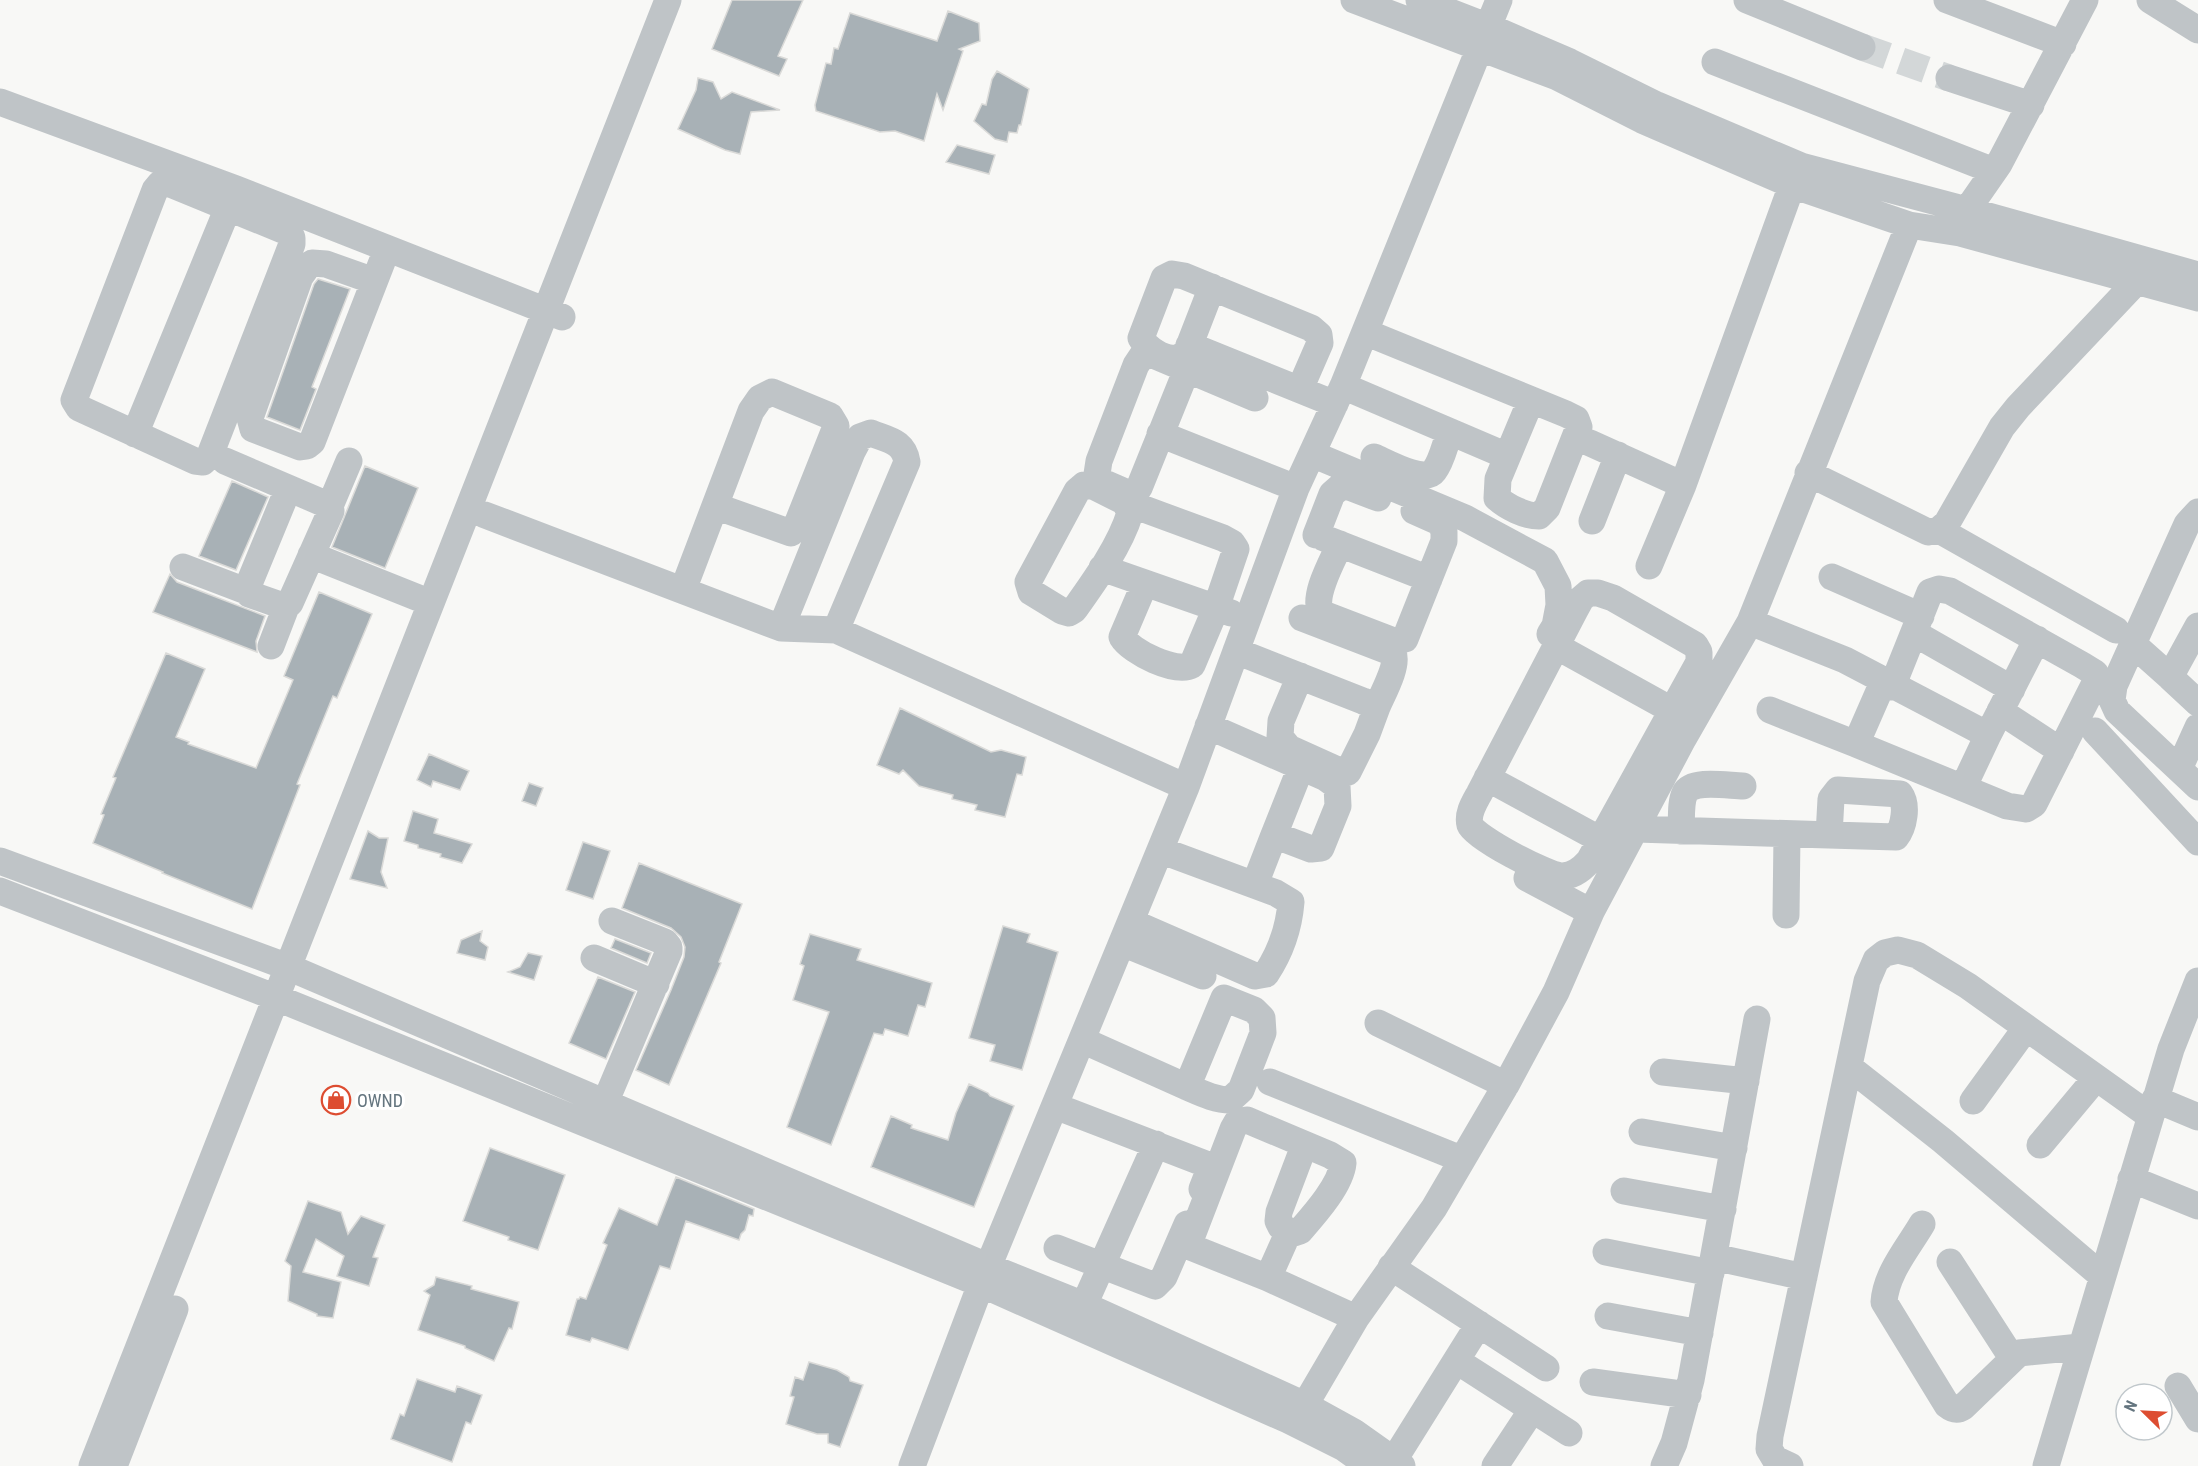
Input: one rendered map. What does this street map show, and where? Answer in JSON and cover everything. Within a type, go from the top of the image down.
[{"type":"street","points":[[296,971],[485,515],[554,314],[668,0]]},
{"type":"street","points":[[114,1466],[431,603],[686,0]]},
{"type":"street","points":[[1354,0],[1570,62],[1657,105],[1801,166],[2194,266]]},
{"type":"street","points":[[1419,0],[1484,38],[1642,120],[1792,185],[1909,225],[1952,232],[2198,298]]},
{"type":"street","points":[[912,1466],[985,1275],[1186,787],[1296,488],[1339,395],[1499,0]]},
{"type":"street","points":[[1747,0],[1862,46]]},
{"type":"street","points":[[1947,0],[2062,44]]},
{"type":"street","points":[[1952,232],[1994,171],[2085,0]]},
{"type":"street","points":[[2150,0],[2198,30]]},
{"type":"street","points":[[1715,62],[1994,171]]},
{"type":"street","points":[[1948,78],[2031,105]]},
{"type":"street","points":[[0,102],[232,199],[290,233],[292,244],[210,455],[203,462],[195,461],[79,408],[74,400],[154,190],[160,184],[168,183],[232,199],[387,249],[554,314]]},
{"type":"street","points":[[1649,566],[1683,485],[1792,185]]},
{"type":"street","points":[[135,434],[232,199]]},
{"type":"street","points":[[1297,1412],[1356,1318],[1434,1208],[1506,1085],[1556,992],[1591,912],[1636,829],[1683,716],[1699,662],[1699,652],[1695,645],[1613,598],[1598,593],[1588,593],[1581,599],[1487,778],[1469,818],[1471,827],[1479,835],[1540,870],[1560,876],[1571,875],[1583,868],[1683,716],[1750,622],[1909,225]]},
{"type":"street","points":[[374,281],[326,264],[312,262],[307,267],[300,277],[250,418],[253,429],[300,447],[312,442],[387,249]]},
{"type":"street","points":[[1255,398],[1186,354],[1169,358],[1145,346],[1141,338],[1143,328],[1164,279],[1172,274],[1184,276],[1311,328],[1319,335],[1320,343],[1300,389]]},
{"type":"street","points":[[1808,473],[1928,532],[1939,530],[1947,523],[2008,420],[2137,281]]},
{"type":"street","points":[[1212,288],[1188,357],[1160,434],[1139,488],[1130,493],[1102,482],[1097,474],[1099,461],[1136,365],[1142,356],[1151,354],[1188,357],[1300,389],[1339,395],[1450,432],[1507,456]]},
{"type":"street","points":[[1365,332],[1531,400],[1576,419],[1579,427],[1547,508],[1539,516],[1532,516],[1503,504],[1497,498],[1498,479],[1531,400]]},
{"type":"street","points":[[683,590],[751,411],[760,398],[772,392],[830,416],[836,426],[796,527],[790,533],[718,498]]},
{"type":"street","points":[[1374,457],[1420,476],[1428,476],[1434,472],[1450,432]]},
{"type":"street","points":[[773,625],[852,452],[860,437],[872,433],[900,445],[906,452],[907,462],[837,630]]},
{"type":"street","points":[[1160,434],[1296,488]]},
{"type":"street","points":[[1590,443],[1683,485]]},
{"type":"street","points":[[1312,453],[1465,518],[1545,561],[1558,586],[1559,604],[1555,626],[1461,799],[1453,820],[1461,840],[1469,848],[1591,912]]},
{"type":"street","points":[[1592,521],[1618,456]]},
{"type":"street","points":[[271,646],[286,607],[290,603],[332,511],[330,506],[350,460]]},
{"type":"street","points":[[225,461],[330,506]]},
{"type":"street","points":[[1125,502],[1130,513],[1127,523],[1102,568],[1074,610],[1070,613],[1031,592],[1028,582],[1077,490],[1084,485],[1092,486],[1125,502],[1223,538],[1232,543],[1236,549],[1216,608],[1192,665],[1186,668],[1176,668],[1139,653],[1126,645],[1122,638],[1145,583]]},
{"type":"street","points":[[1340,487],[1349,487],[1441,523],[1444,541],[1429,579],[1405,639],[1394,641],[1321,613],[1317,606],[1328,540],[1332,494],[1340,487]]},
{"type":"street","points":[[246,591],[286,494],[290,490]]},
{"type":"street","points":[[2188,778],[2117,711],[2112,700],[2124,637],[2187,524],[2198,512]]},
{"type":"street","points":[[485,515],[773,625],[837,630],[1186,787]]},
{"type":"street","points":[[1284,523],[1429,579]]},
{"type":"street","points":[[1939,530],[2124,637],[2198,703]]},
{"type":"street","points":[[311,555],[431,603]]},
{"type":"street","points":[[773,625],[791,555]]},
{"type":"street","points":[[183,567],[286,607]]},
{"type":"street","points":[[1102,568],[1248,619]]},
{"type":"street","points":[[1832,577],[1917,624],[2006,700],[2061,751]]},
{"type":"street","points":[[1770,710],[2007,806],[2026,809],[2034,804],[2061,751],[2096,681],[2095,673],[1950,591],[1939,589],[1930,592],[1917,624],[1856,744]]},
{"type":"street","points":[[1300,676],[1281,721],[1280,737],[1289,748],[1340,771],[1348,771],[1355,761],[1395,658],[1393,653],[1302,618]]},
{"type":"street","points":[[1750,622],[1845,660],[1988,735]]},
{"type":"street","points":[[2170,677],[2196,633]]},
{"type":"street","points":[[1963,788],[2037,639]]},
{"type":"street","points":[[1556,646],[1683,716]]},
{"type":"street","points":[[1236,651],[1377,707]]},
{"type":"street","points":[[1208,726],[1301,766],[1337,786],[1338,806],[1321,848],[1311,849],[1274,835]]},
{"type":"street","points":[[2188,778],[2198,727]]},
{"type":"street","points":[[2095,731],[2198,842]]},
{"type":"street","points":[[1255,884],[1301,766]]},
{"type":"street","points":[[1487,778],[1601,840]]},
{"type":"street","points":[[1681,831],[1683,798],[1686,790],[1695,784],[1743,786]]},
{"type":"street","points":[[1636,829],[1829,835]]},
{"type":"street","points":[[1786,915],[1787,834]]},
{"type":"street","points":[[1126,932],[1255,976],[1266,974],[1273,964],[1290,920],[1291,903],[1276,893],[1255,884],[1160,850]]},
{"type":"street","points":[[0,861],[296,971],[605,1102],[985,1275],[1297,1412]]},
{"type":"street","points":[[0,891],[985,1275],[1084,1305],[1297,1412],[1344,1448],[1389,1464],[1468,1344]]},
{"type":"street","points":[[605,1102],[669,951],[665,942],[612,921]]},
{"type":"street","points":[[1126,932],[1203,976]]},
{"type":"street","points":[[1790,1466],[1775,1459],[1769,1449],[1867,981],[1876,960],[1886,952],[1898,950],[1917,955],[1968,986],[2096,1078],[2153,1108],[2198,1117]]},
{"type":"street","points":[[594,958],[656,984]]},
{"type":"street","points":[[2046,1466],[2171,1049],[2198,981]]},
{"type":"street","points":[[1082,1040],[1187,1087],[1220,1100],[1230,1100],[1241,1090],[1263,1033],[1262,1018],[1228,987],[1187,1087]]},
{"type":"street","points":[[92,1466],[285,1001]]},
{"type":"street","points":[[1664,1466],[1674,1443],[1688,1395],[1758,1019]]},
{"type":"street","points":[[1378,1023],[1506,1085]]},
{"type":"street","points":[[1973,1101],[2026,1028]]},
{"type":"street","points":[[1849,1067],[1943,1141],[2102,1276]]},
{"type":"street","points":[[1663,1072],[1746,1081]]},
{"type":"street","points":[[2040,1145],[2096,1078]]},
{"type":"street","points":[[1270,1082],[1461,1159]]},
{"type":"street","points":[[1057,1248],[1155,1286],[1164,1277],[1211,1166],[1224,1125],[1220,1117],[1149,1084]]},
{"type":"street","points":[[1055,1106],[1211,1166]]},
{"type":"street","points":[[1171,1287],[1237,1122],[1247,1120],[1304,1146],[1330,1155],[1343,1163],[1342,1171],[1315,1214],[1300,1231],[1294,1233],[1281,1227],[1278,1221],[1279,1212],[1304,1146]]},
{"type":"street","points":[[1642,1132],[1734,1148]]},
{"type":"street","points":[[1084,1305],[1156,1144]]},
{"type":"street","points":[[2131,1179],[2198,1206]]},
{"type":"street","points":[[1624,1191],[1723,1209]]},
{"type":"street","points":[[1922,1224],[1889,1278],[1884,1302],[1947,1405],[1956,1410],[1963,1407],[2019,1353],[2080,1347]]},
{"type":"street","points":[[1268,1278],[1289,1231]]},
{"type":"street","points":[[1188,1246],[1268,1278],[1356,1318]]},
{"type":"street","points":[[1606,1252],[1804,1277]]},
{"type":"street","points":[[1950,1262],[2012,1359]]},
{"type":"street","points":[[1391,1268],[1468,1344],[1538,1390],[1569,1432]]},
{"type":"street","points":[[1608,1316],[1700,1333]]},
{"type":"street","points":[[1468,1344],[1538,1390]]},
{"type":"street","points":[[1593,1382],[1688,1395]]},
{"type":"street","points":[[2178,1386],[2198,1419]]},
{"type":"street","points":[[1495,1466],[1538,1390]]},
{"type":"building","points":[[732,0],[803,0],[778,56],[787,59],[779,76],[712,49]]},
{"type":"building","points":[[948,11],[979,23],[980,41],[959,49],[963,51],[943,110],[937,94],[924,141],[895,131],[880,132],[816,111],[815,105],[826,63],[831,64],[834,48],[838,49],[850,13],[937,41]]},
{"type":"building","points":[[997,71],[1029,89],[1021,125],[1017,133],[1009,132],[1007,142],[995,139],[974,121],[982,104],[986,105],[992,79]]},
{"type":"building","points":[[698,78],[713,82],[721,99],[732,92],[780,110],[751,112],[740,154],[725,150],[678,129],[696,90]]},
{"type":"building","points":[[957,145],[995,155],[989,174],[946,162]]},
{"type":"building","points":[[318,279],[350,289],[312,387],[316,389],[300,430],[267,417],[314,284]]},
{"type":"building","points":[[365,466],[418,488],[385,568],[332,547]]},
{"type":"building","points":[[232,481],[268,497],[236,570],[199,556]]},
{"type":"building","points":[[170,574],[177,582],[265,616],[256,641],[257,652],[153,612]]},
{"type":"building","points":[[319,592],[372,614],[337,698],[333,696],[297,784],[300,785],[252,909],[93,843],[104,815],[101,814],[116,778],[113,777],[166,653],[205,669],[176,737],[189,742],[188,744],[256,768],[293,680],[284,676]]},
{"type":"building","points":[[900,708],[991,752],[1001,750],[1026,757],[1022,775],[1017,774],[1005,817],[975,810],[977,805],[952,799],[953,795],[919,786],[903,770],[899,774],[877,765]]},
{"type":"building","points":[[429,754],[469,771],[460,790],[433,781],[431,787],[417,780]]},
{"type":"building","points":[[529,783],[543,788],[536,806],[522,801]]},
{"type":"building","points":[[413,811],[438,819],[434,833],[472,844],[462,863],[440,857],[441,854],[418,848],[418,845],[404,841]]},
{"type":"building","points":[[368,831],[379,838],[388,838],[381,872],[387,888],[350,879]]},
{"type":"building","points":[[583,842],[610,851],[593,899],[566,890]]},
{"type":"building","points":[[639,863],[742,904],[719,962],[721,963],[669,1085],[636,1070],[671,990],[684,957],[685,947],[681,937],[671,928],[622,908]]},
{"type":"building","points":[[1003,926],[1030,934],[1027,942],[1058,952],[1022,1070],[990,1061],[995,1045],[969,1038]]},
{"type":"building","points":[[482,931],[480,941],[488,947],[485,960],[457,953],[461,940]]},
{"type":"building","points":[[810,934],[861,949],[857,960],[932,983],[925,1007],[918,1005],[908,1036],[885,1029],[883,1035],[874,1033],[831,1145],[787,1127],[829,1012],[793,1000],[804,966],[800,964]]},
{"type":"building","points":[[615,939],[651,953],[647,963],[611,948]]},
{"type":"building","points":[[528,953],[542,956],[534,980],[508,972],[520,967]]},
{"type":"building","points":[[598,977],[635,992],[606,1059],[569,1043]]},
{"type":"building","points":[[969,1084],[1014,1106],[974,1207],[871,1167],[891,1116],[912,1125],[911,1128],[948,1140],[956,1113]]},
{"type":"building","points":[[490,1148],[565,1175],[538,1250],[463,1221]]},
{"type":"building","points":[[676,1177],[754,1209],[753,1216],[749,1215],[745,1230],[739,1240],[686,1221],[670,1269],[660,1266],[628,1350],[592,1338],[590,1342],[566,1335],[577,1299],[580,1297],[586,1299],[607,1245],[603,1243],[619,1208],[657,1225]]},
{"type":"building","points":[[308,1201],[341,1212],[348,1234],[361,1216],[385,1225],[373,1257],[378,1258],[369,1286],[337,1276],[344,1256],[316,1239],[303,1272],[341,1282],[333,1318],[317,1316],[288,1301],[291,1266],[285,1261]]},
{"type":"building","points":[[436,1277],[519,1302],[512,1329],[509,1328],[494,1361],[465,1346],[418,1330],[430,1295],[424,1291],[434,1285]]},
{"type":"building","points":[[809,1362],[837,1370],[849,1377],[850,1381],[863,1385],[840,1447],[828,1443],[828,1434],[817,1434],[786,1424],[794,1397],[790,1396],[795,1377],[803,1380]]},
{"type":"building","points":[[417,1379],[455,1392],[457,1386],[482,1395],[471,1424],[466,1422],[452,1462],[391,1439],[400,1414],[404,1416]]},
{"type":"tunnel","points":[[1862,47],[1949,78]]},
{"type":"place","name":"OWND","points":[[336,1100]]}]
